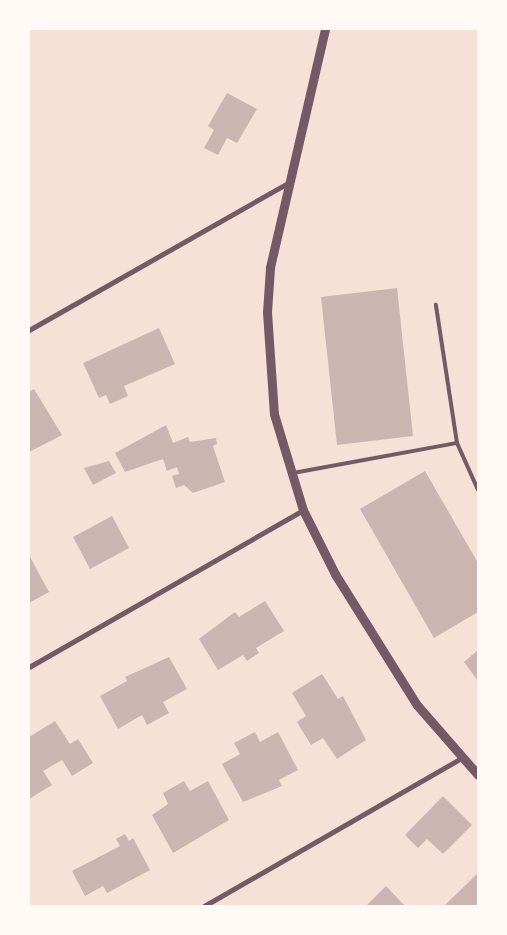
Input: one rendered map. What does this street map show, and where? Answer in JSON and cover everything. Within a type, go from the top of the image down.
[{"type":"street","points":[[325,29],[288,183],[270,268],[267,312],[274,414],[303,510],[374,643],[417,705],[461,758],[478,775]]},
{"type":"street","points":[[29,330],[288,183]]},
{"type":"street","points":[[29,667],[303,510]]},
{"type":"street","points":[[204,906],[461,758]]},
{"type":"lane","points":[[436,305],[457,443],[478,490]]},
{"type":"lane","points":[[291,473],[457,443]]},
{"type":"building","points":[[227,93],[257,109],[237,143],[227,138],[218,155],[204,148],[214,130],[208,126]]},
{"type":"building","points":[[397,288],[413,436],[337,445],[321,297]]},
{"type":"building","points":[[159,328],[175,364],[124,386],[128,396],[110,404],[106,395],[99,398],[83,363]]},
{"type":"building","points":[[34,389],[62,435],[29,452],[29,392]]},
{"type":"building","points":[[166,425],[173,443],[188,437],[190,442],[216,438],[217,444],[213,446],[225,482],[193,493],[184,485],[176,488],[172,476],[179,474],[177,467],[167,471],[163,459],[125,472],[115,453]]},
{"type":"building","points":[[109,461],[116,473],[93,485],[84,468]]},
{"type":"building","points":[[425,471],[478,563],[478,612],[434,638],[360,509]]},
{"type":"building","points":[[112,516],[129,548],[90,569],[73,537]]},
{"type":"building","points":[[29,555],[49,592],[29,603]]},
{"type":"building","points":[[265,601],[284,631],[256,648],[259,653],[247,661],[243,655],[218,670],[199,639],[235,612],[239,617]]},
{"type":"building","points":[[478,650],[478,681],[464,662]]},
{"type":"building","points":[[169,657],[187,689],[163,702],[169,713],[147,725],[142,715],[118,729],[100,696],[127,681],[125,677]]},
{"type":"building","points":[[322,674],[338,699],[343,696],[366,740],[337,759],[323,738],[311,745],[297,722],[306,716],[292,693]]},
{"type":"building","points":[[55,721],[70,744],[78,739],[93,763],[72,776],[62,760],[43,771],[52,785],[29,799],[29,737]]},
{"type":"building","points":[[255,732],[260,742],[278,732],[298,770],[279,780],[282,786],[243,802],[222,764],[240,754],[234,743]]},
{"type":"building","points":[[184,781],[190,791],[208,781],[229,820],[173,853],[152,815],[168,804],[163,793]]},
{"type":"building","points":[[443,796],[472,825],[443,854],[427,839],[418,848],[405,835]]},
{"type":"building","points":[[125,834],[129,841],[133,838],[150,870],[107,893],[103,886],[85,896],[72,871],[120,846],[116,839]]},
{"type":"building","points":[[478,873],[478,906],[444,906]]},
{"type":"building","points":[[386,886],[405,906],[366,906]]}]
